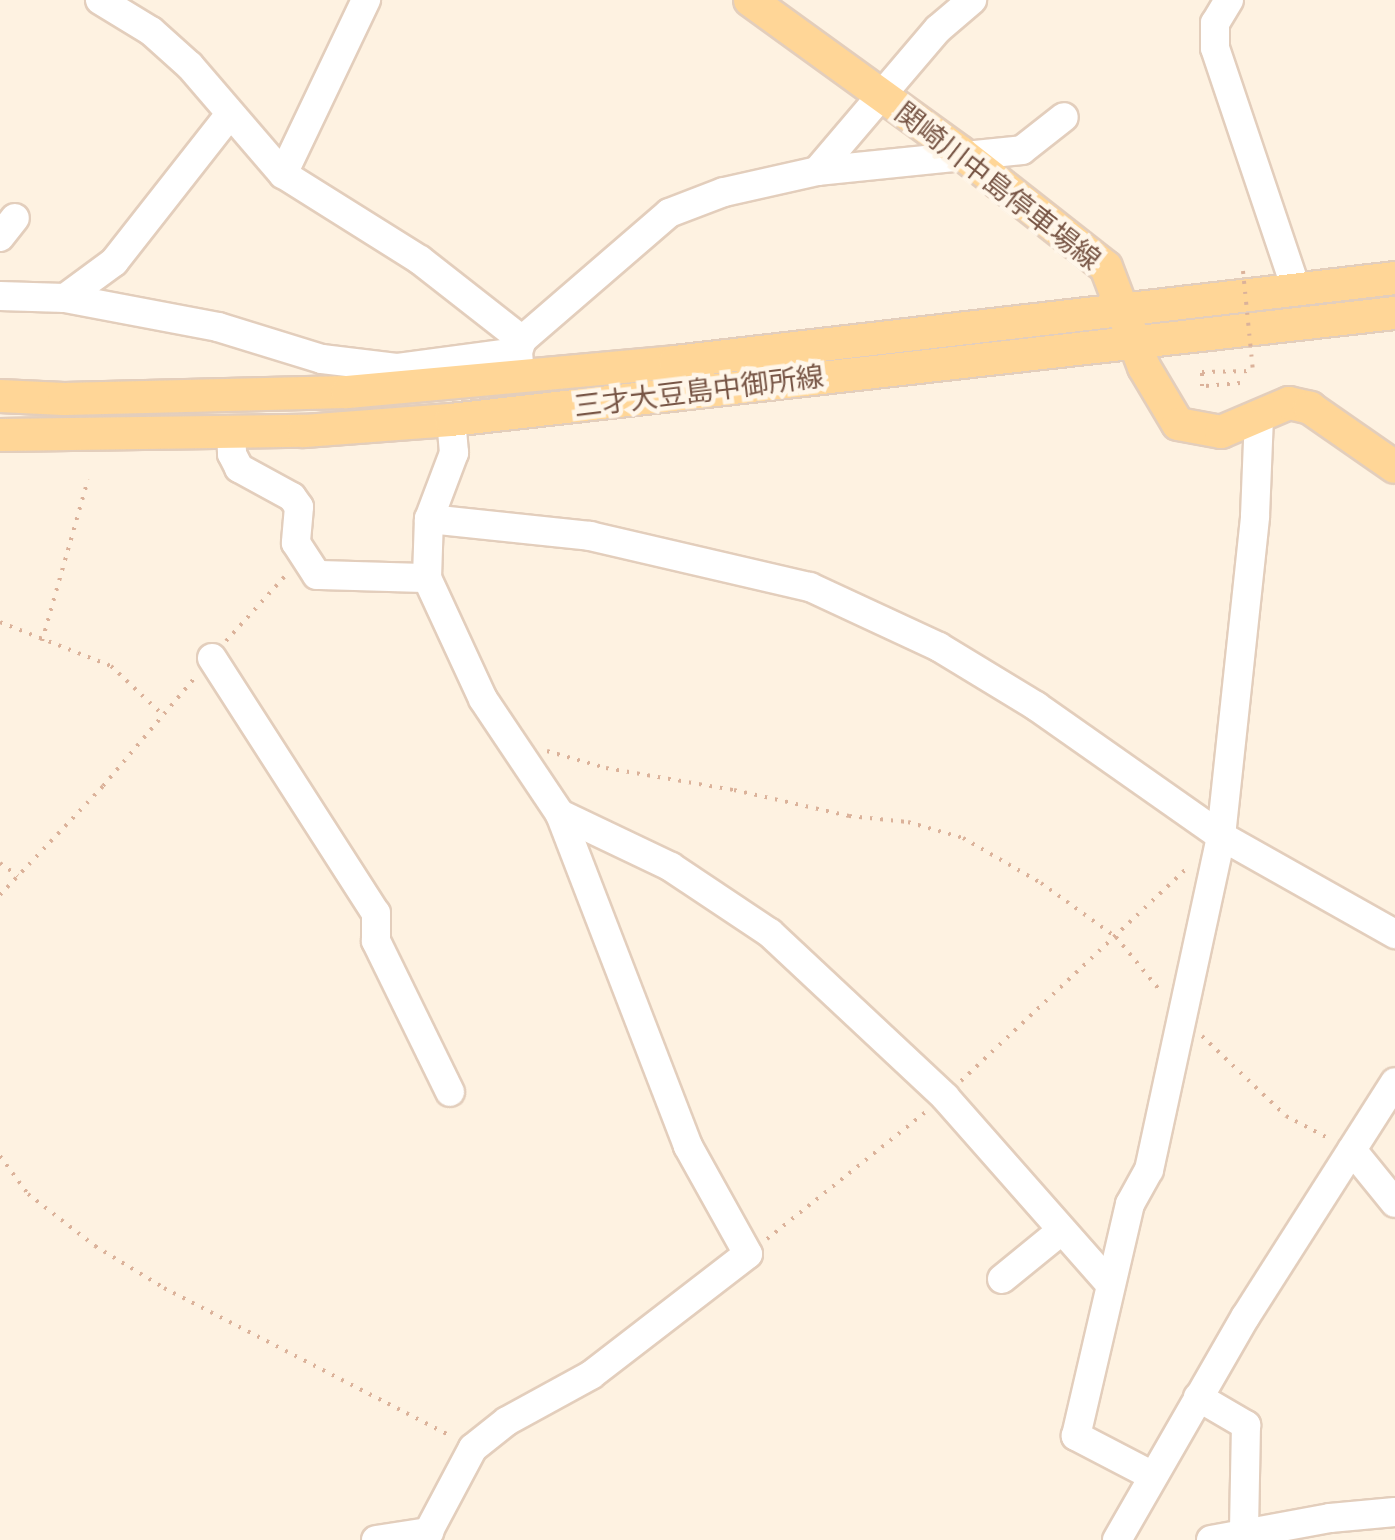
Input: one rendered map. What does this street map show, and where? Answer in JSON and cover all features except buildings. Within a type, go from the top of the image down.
[{"type":"main road","name":"関崎川中島停車場線","points":[[750,0],[961,153],[1106,267],[1144,367],[1178,424],[1220,432],[1289,403],[1310,408],[1395,467]]},
{"type":"main road","name":"三才大豆島中御所線","points":[[0,396],[64,399],[347,392],[520,356],[675,362],[1395,278]]},
{"type":"main road","name":"三才大豆島中御所線","points":[[0,436],[231,433],[451,420],[1395,313]]},
{"type":"street","points":[[100,0],[151,31],[190,66],[282,174],[420,260],[520,356]]},
{"type":"street","points":[[282,174],[366,0]]},
{"type":"street","points":[[817,171],[938,29],[972,0]]},
{"type":"street","points":[[1229,0],[1215,23],[1216,48],[1296,288]]},
{"type":"street","points":[[65,298],[114,262],[230,114]]},
{"type":"street","points":[[0,296],[65,298],[218,327],[322,359],[380,366],[398,368],[520,356],[669,212],[724,192],[817,171],[961,153],[1022,150],[1064,117]]},
{"type":"street","points":[[1151,1475],[1076,1436],[1130,1204],[1149,1170],[1221,836],[1255,516],[1259,416]]},
{"type":"street","points":[[376,1540],[426,1536],[473,1448],[507,1421],[591,1375],[748,1254],[688,1146],[560,814],[533,768],[509,740],[454,644],[426,578],[429,519],[454,454],[451,420]]},
{"type":"street","points":[[231,433],[232,454],[239,468],[292,498],[300,507],[296,544],[317,575],[426,578]]},
{"type":"street","points":[[429,519],[590,536],[810,587],[939,647],[1052,716],[1221,836],[1395,934]]},
{"type":"street","points":[[212,658],[376,914],[376,941],[450,1092]]},
{"type":"street","points":[[560,814],[671,868],[770,933],[945,1097],[1109,1284]]},
{"type":"street","points":[[1117,1540],[1198,1396],[1395,1082]]},
{"type":"street","points":[[1352,1150],[1395,1203]]},
{"type":"street","points":[[1002,1279],[1062,1230]]},
{"type":"street","points":[[1198,1396],[1246,1425],[1244,1534]]},
{"type":"street","points":[[1211,1540],[1395,1512]]},
{"type":"path","points":[[1240,383],[1202,386],[1202,372],[1253,371],[1243,271]]},
{"type":"path","points":[[42,641],[88,479]]},
{"type":"path","points":[[0,894],[304,555]]},
{"type":"path","points":[[0,622],[111,666],[164,714]]},
{"type":"path","points":[[509,740],[606,768],[734,790],[849,816],[908,822],[962,838],[1041,883],[1116,937],[1183,1018],[1286,1116],[1352,1150]]},
{"type":"path","points":[[748,1254],[945,1097],[1221,836]]},
{"type":"path","points":[[0,863],[18,876]]},
{"type":"path","points":[[0,1156],[39,1204],[136,1272],[473,1448]]}]
